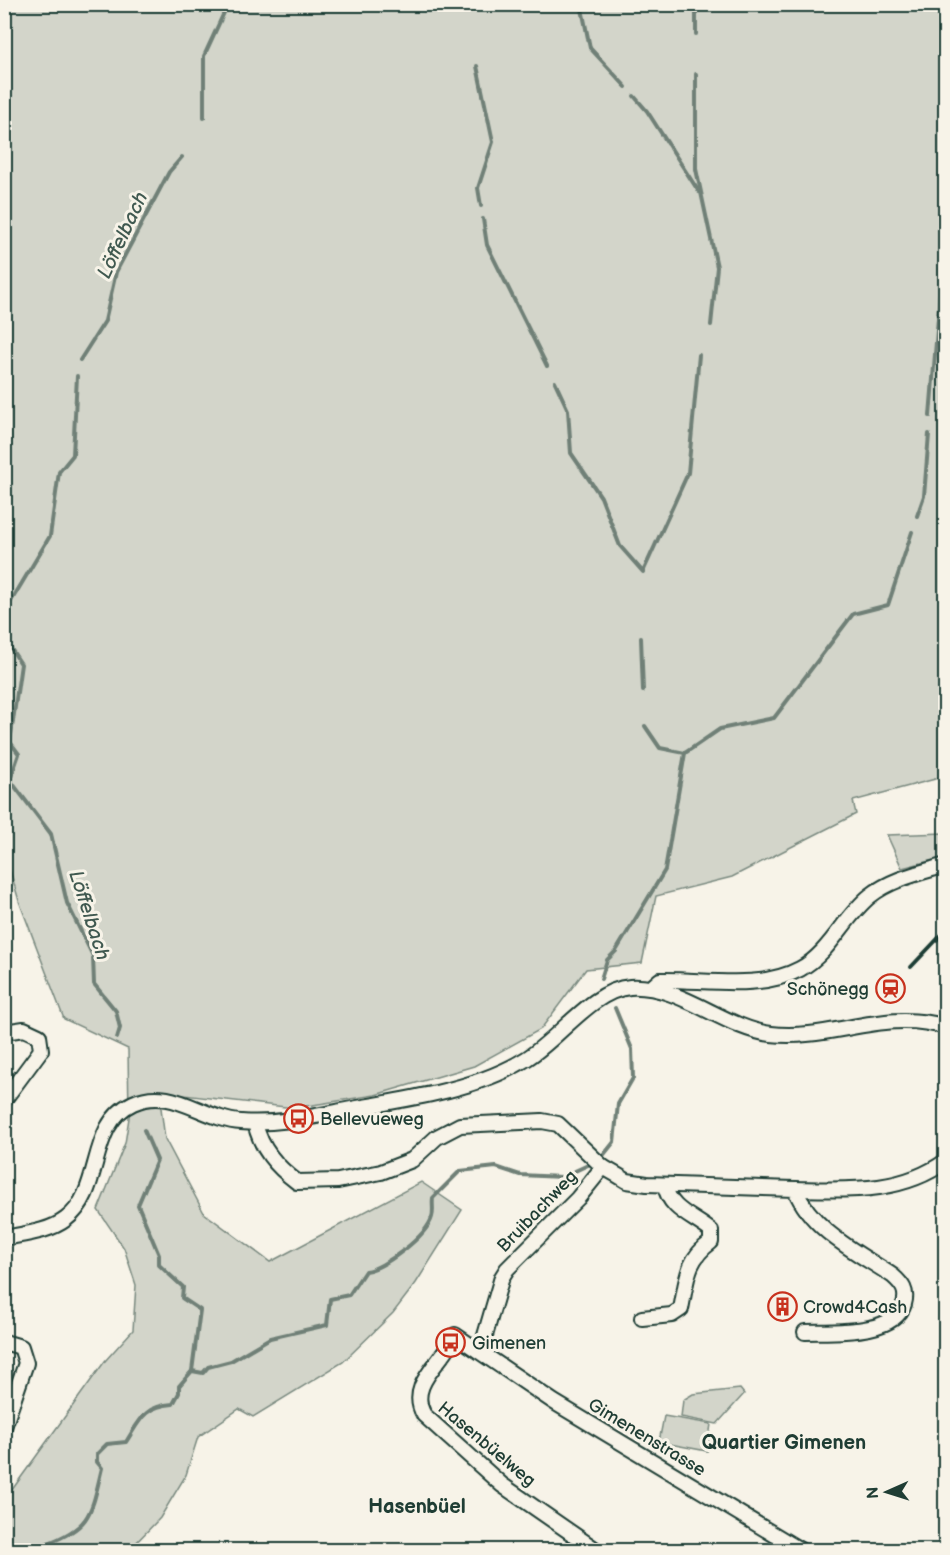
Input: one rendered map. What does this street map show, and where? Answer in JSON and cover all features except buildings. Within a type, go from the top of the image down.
[{"type":"street","points":[[651,988],[660,980],[750,981],[781,976],[801,969],[817,957],[870,897],[907,877],[945,865]]},
{"type":"street","points":[[4,1238],[59,1224],[79,1206],[86,1192],[105,1132],[114,1118],[135,1102],[151,1097],[173,1099],[221,1119],[255,1123],[299,1119],[436,1093],[498,1073],[527,1059],[597,1000],[614,989],[651,988],[767,1034],[797,1036],[894,1019],[945,1027]]},
{"type":"street","points":[[4,1032],[24,1029],[39,1036],[41,1050],[4,1100]]},
{"type":"street","points":[[255,1123],[260,1141],[272,1159],[297,1182],[338,1181],[381,1172],[412,1161],[437,1137],[460,1125],[542,1120],[558,1124],[603,1167],[627,1181],[665,1185],[704,1184],[869,1191],[906,1180],[945,1161]]},
{"type":"street","name":"Bruibachweg","points":[[478,1350],[484,1339],[502,1276],[578,1198],[603,1167]]},
{"type":"street","points":[[642,1318],[672,1315],[681,1309],[690,1265],[697,1253],[711,1242],[711,1231],[679,1210],[667,1198],[665,1185]]},
{"type":"street","points":[[795,1189],[801,1204],[817,1223],[893,1276],[903,1286],[906,1298],[896,1316],[882,1325],[858,1330],[805,1332]]},
{"type":"street","name":"Hasenbüelweg","points":[[478,1350],[455,1335],[419,1389],[419,1404],[424,1415],[502,1485],[596,1551]]},
{"type":"street","points":[[4,1342],[21,1347],[26,1363],[4,1427]]},
{"type":"street","name":"Gimenenstrasse","points":[[478,1350],[554,1402],[800,1551]]},
{"type":"shaded area","points":[[5,5],[945,5],[945,813],[939,778],[853,801],[856,814],[732,877],[656,896],[642,963],[586,969],[541,1029],[474,1066],[375,1095],[294,1108],[159,1092],[165,1139],[204,1213],[270,1262],[421,1182],[462,1210],[416,1283],[393,1313],[343,1362],[253,1417],[239,1409],[198,1437],[186,1475],[160,1518],[129,1550],[5,1550],[4,1505],[9,1494],[105,1361],[133,1330],[136,1285],[124,1248],[98,1210],[125,1143],[129,1118],[128,1049],[64,1019],[19,901],[5,853]]},
{"type":"shaded area","points":[[945,833],[945,857],[902,868],[887,835]]},
{"type":"shaded area","points":[[740,1389],[744,1394],[717,1424],[681,1417],[683,1400],[693,1394]]},
{"type":"shaded area","points":[[664,1416],[711,1424],[707,1451],[659,1442]]},
{"type":"waterway","name":"Löffelbach","points":[[204,118],[204,56],[228,4]]},
{"type":"waterway","points":[[581,4],[590,48],[626,87]]},
{"type":"waterway","points":[[696,4],[696,34]]},
{"type":"waterway","points":[[938,4],[946,56]]},
{"type":"waterway","points":[[477,66],[493,142],[478,188],[481,206]]},
{"type":"waterway","points":[[696,74],[696,169],[717,267],[711,325]]},
{"type":"waterway","points":[[634,96],[647,111],[699,192]]},
{"type":"waterway","name":"Löffelbach","points":[[80,360],[105,321],[116,272],[169,172],[182,157]]},
{"type":"waterway","points":[[483,219],[487,245],[547,366]]},
{"type":"waterway","points":[[930,416],[946,219]]},
{"type":"waterway","points":[[555,382],[568,410],[571,453],[601,497],[620,546],[643,572],[688,473],[699,355]]},
{"type":"waterway","name":"Löffelbach","points":[[4,613],[50,536],[59,472],[73,455],[77,376]]},
{"type":"waterway","points":[[917,516],[924,496],[929,434]]},
{"type":"waterway","points":[[685,753],[720,729],[774,718],[853,614],[888,605],[912,532]]},
{"type":"waterway","name":"Löffelbach","points":[[4,638],[21,664],[10,742],[19,754],[10,780],[51,834],[67,903],[93,956],[94,984],[116,1011],[120,1028],[117,1038]]},
{"type":"waterway","points":[[641,638],[643,691]]},
{"type":"waterway","name":"Bruibachweg","points":[[601,979],[607,960],[616,951],[665,870],[685,753],[660,748],[645,726]]},
{"type":"waterway","name":"Bruibachweg","points":[[602,1157],[614,1142],[618,1104],[633,1078],[632,1049],[615,1008]]},
{"type":"waterway","name":"Löffelbach","points":[[46,1550],[46,1544],[61,1538],[81,1524],[92,1507],[102,1468],[97,1462],[97,1454],[107,1444],[126,1442],[139,1421],[149,1411],[163,1405],[173,1404],[179,1393],[179,1386],[192,1371],[200,1310],[182,1298],[183,1287],[159,1265],[159,1255],[138,1205],[157,1160],[144,1130]]},
{"type":"waterway","name":"Bruibachweg","points":[[192,1371],[203,1373],[208,1367],[231,1361],[270,1338],[327,1325],[330,1299],[349,1295],[365,1271],[393,1258],[413,1242],[432,1217],[433,1198],[460,1171],[496,1167],[520,1175],[562,1177],[588,1165]]},
{"type":"railway","points":[[911,967],[946,930]]},
{"type":"place","name":"Schönegg","points":[[890,989]]},
{"type":"place","name":"Bellevueweg","points":[[299,1119]]},
{"type":"place","name":"Crowd4Cash","points":[[782,1307]]},
{"type":"place","name":"Gimenen","points":[[451,1343]]},
{"type":"district","name":"Quartier Gimenen","points":[[784,1442]]},
{"type":"district","name":"Hasenbüel","points":[[417,1506]]}]
